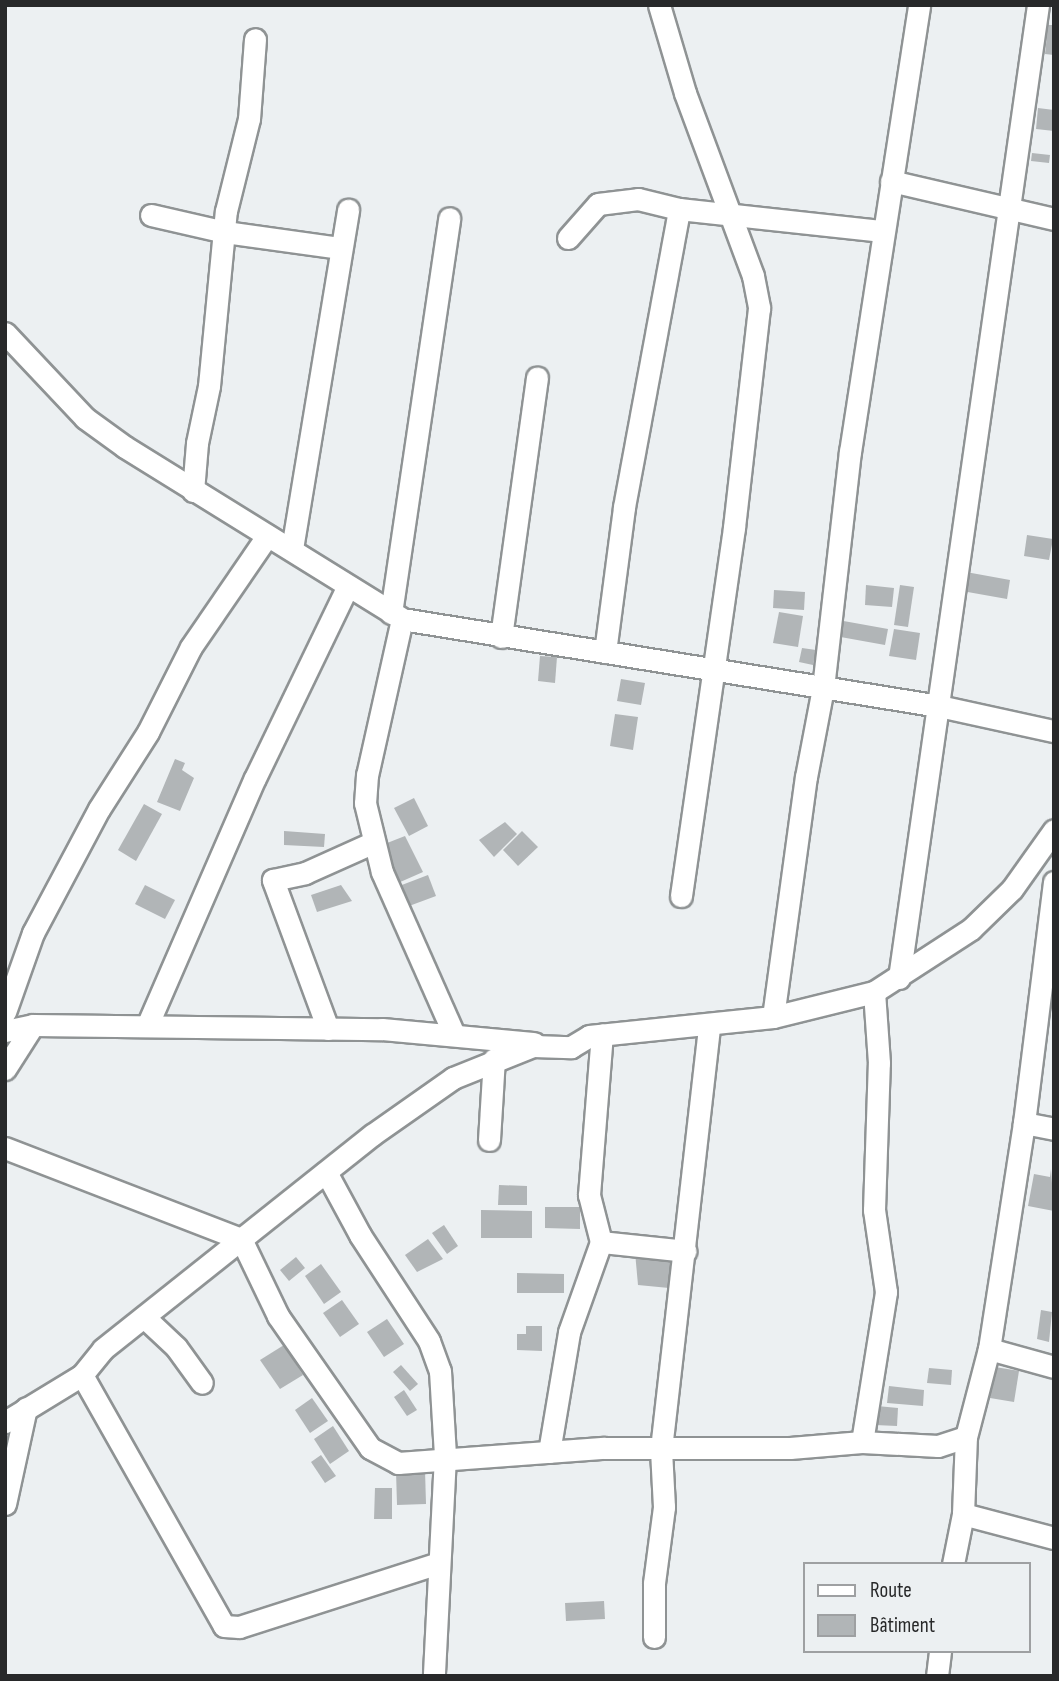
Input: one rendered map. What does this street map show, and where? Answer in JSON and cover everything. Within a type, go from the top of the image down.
[{"type":"street","points":[[659,5],[685,93],[732,214],[759,308],[714,669],[681,896]]},
{"type":"street","points":[[773,1017],[806,777],[823,688],[837,549],[919,5]]},
{"type":"street","points":[[899,978],[1038,5]]},
{"type":"street","points":[[193,491],[225,232],[249,119],[255,39]]},
{"type":"street","points":[[891,181],[1007,211],[1054,219]]},
{"type":"street","points":[[568,238],[598,204],[638,199],[679,209],[883,231]]},
{"type":"street","points":[[605,652],[624,507],[679,209]]},
{"type":"street","points":[[292,549],[348,210]]},
{"type":"street","points":[[151,215],[225,232],[341,248]]},
{"type":"street","points":[[449,218],[396,616],[367,775],[365,803],[372,843],[453,1032]]},
{"type":"street","points":[[5,333],[85,418],[193,491],[292,549],[396,616],[501,637],[939,706],[1054,731]]},
{"type":"street","points":[[501,637],[537,377]]},
{"type":"street","points":[[5,1069],[12,1023],[33,933],[99,809],[148,732],[185,657],[267,536]]},
{"type":"street","points":[[147,1026],[255,778],[348,586]]},
{"type":"street","points":[[5,1422],[82,1376],[103,1349],[412,1104],[453,1078],[494,1059],[533,1046],[571,1047],[589,1036],[773,1017],[874,992],[971,929],[1012,889],[1054,830]]},
{"type":"street","points":[[328,1029],[274,880],[305,873],[372,843]]},
{"type":"street","points":[[953,1562],[963,1514],[966,1437],[989,1349],[1049,971],[1054,882]]},
{"type":"street","points":[[862,1442],[886,1292],[874,1210],[879,1063],[874,992]]},
{"type":"street","points":[[12,1023],[453,1032],[571,1047]]},
{"type":"street","points":[[654,1637],[654,1583],[665,1479],[661,1449],[687,1251],[709,1025]]},
{"type":"street","points":[[549,1452],[569,1332],[601,1242],[589,1195],[603,1035]]},
{"type":"street","points":[[488,1140],[494,1059]]},
{"type":"street","points":[[1024,1123],[1054,1129]]},
{"type":"street","points":[[5,1148],[241,1239],[278,1316],[370,1448],[398,1463],[445,1456],[862,1442],[939,1446],[966,1437]]},
{"type":"street","points":[[326,1172],[360,1235],[429,1341],[440,1371],[445,1456],[438,1563],[435,1676]]},
{"type":"street","points":[[601,1242],[687,1251]]},
{"type":"street","points":[[144,1317],[176,1347],[202,1383]]},
{"type":"street","points":[[989,1349],[1054,1367]]},
{"type":"street","points":[[82,1376],[224,1626],[239,1626],[438,1563]]},
{"type":"street","points":[[5,1504],[26,1408]]},
{"type":"street","points":[[963,1514],[1054,1538]]},
{"type":"street","points":[[937,1676],[940,1653]]},
{"type":"building","points":[[1048,25],[1054,25],[1054,55],[1045,54]]},
{"type":"building","points":[[1038,108],[1054,110],[1054,131],[1036,129]]},
{"type":"building","points":[[1032,153],[1050,155],[1049,163],[1031,161]]},
{"type":"building","points":[[1027,535],[1053,539],[1049,560],[1024,556]]},
{"type":"building","points":[[966,572],[1010,580],[1007,599],[962,591]]},
{"type":"building","points":[[866,585],[894,588],[892,607],[865,605]]},
{"type":"building","points":[[900,585],[914,587],[908,627],[894,625]]},
{"type":"building","points":[[774,590],[805,592],[804,610],[773,608]]},
{"type":"building","points":[[779,612],[803,616],[798,647],[773,643]]},
{"type":"building","points":[[838,620],[888,629],[885,645],[835,636]]},
{"type":"building","points":[[894,629],[920,633],[916,660],[889,656]]},
{"type":"building","points":[[802,648],[816,650],[813,665],[799,662]]},
{"type":"building","points":[[540,656],[557,657],[555,683],[538,681]]},
{"type":"building","points":[[621,679],[645,683],[641,705],[617,701]]},
{"type":"building","points":[[615,714],[638,717],[633,750],[610,746]]},
{"type":"building","points":[[175,759],[185,763],[182,770],[194,778],[180,811],[157,802]]},
{"type":"building","points":[[414,798],[428,826],[409,836],[394,808]]},
{"type":"building","points":[[144,804],[162,814],[136,861],[118,850]]},
{"type":"building","points":[[505,822],[517,834],[494,857],[479,840]]},
{"type":"building","points":[[284,831],[325,834],[324,847],[284,845]]},
{"type":"building","points":[[522,831],[538,847],[518,866],[503,850]]},
{"type":"building","points":[[405,836],[423,872],[398,883],[382,845]]},
{"type":"building","points":[[428,875],[436,896],[401,909],[394,888]]},
{"type":"building","points":[[145,885],[175,900],[165,919],[135,904]]},
{"type":"building","points":[[341,885],[352,901],[317,912],[311,895]]},
{"type":"building","points":[[1051,1169],[1054,1211],[1028,1206],[1034,1174],[1050,1177]]},
{"type":"building","points":[[499,1185],[527,1186],[527,1205],[498,1205]]},
{"type":"building","points":[[545,1207],[580,1207],[580,1229],[545,1228]]},
{"type":"building","points":[[481,1210],[532,1211],[532,1238],[481,1238]]},
{"type":"building","points":[[444,1225],[458,1246],[447,1254],[432,1233]]},
{"type":"building","points":[[428,1239],[443,1259],[417,1272],[405,1255]]},
{"type":"building","points":[[635,1252],[671,1255],[669,1288],[638,1285]]},
{"type":"building","points":[[296,1257],[305,1268],[289,1281],[280,1270]]},
{"type":"building","points":[[321,1264],[341,1292],[324,1304],[305,1276]]},
{"type":"building","points":[[517,1273],[564,1274],[564,1293],[517,1293]]},
{"type":"building","points":[[342,1300],[359,1324],[340,1337],[323,1313]]},
{"type":"building","points":[[1041,1310],[1052,1312],[1049,1342],[1037,1339]]},
{"type":"building","points":[[387,1319],[404,1344],[384,1357],[367,1332]]},
{"type":"building","points":[[526,1326],[542,1326],[542,1351],[517,1350],[517,1334],[526,1334]]},
{"type":"building","points":[[284,1345],[303,1375],[280,1389],[260,1360]]},
{"type":"building","points":[[401,1365],[418,1384],[410,1391],[393,1372]]},
{"type":"building","points":[[995,1367],[1019,1371],[1014,1402],[990,1398]]},
{"type":"building","points":[[929,1368],[952,1370],[951,1385],[927,1383]]},
{"type":"building","points":[[889,1386],[924,1390],[923,1406],[887,1403]]},
{"type":"building","points":[[404,1390],[417,1410],[407,1416],[394,1397]]},
{"type":"building","points":[[312,1398],[328,1421],[310,1433],[295,1410]]},
{"type":"building","points":[[877,1406],[898,1408],[897,1426],[875,1425]]},
{"type":"building","points":[[333,1426],[349,1451],[330,1464],[314,1439]]},
{"type":"building","points":[[321,1455],[336,1476],[325,1483],[311,1462]]},
{"type":"building","points":[[425,1470],[426,1504],[397,1505],[396,1471]]},
{"type":"building","points":[[375,1488],[392,1488],[392,1519],[374,1519]]},
{"type":"building","points":[[604,1601],[605,1619],[566,1621],[565,1603]]}]
